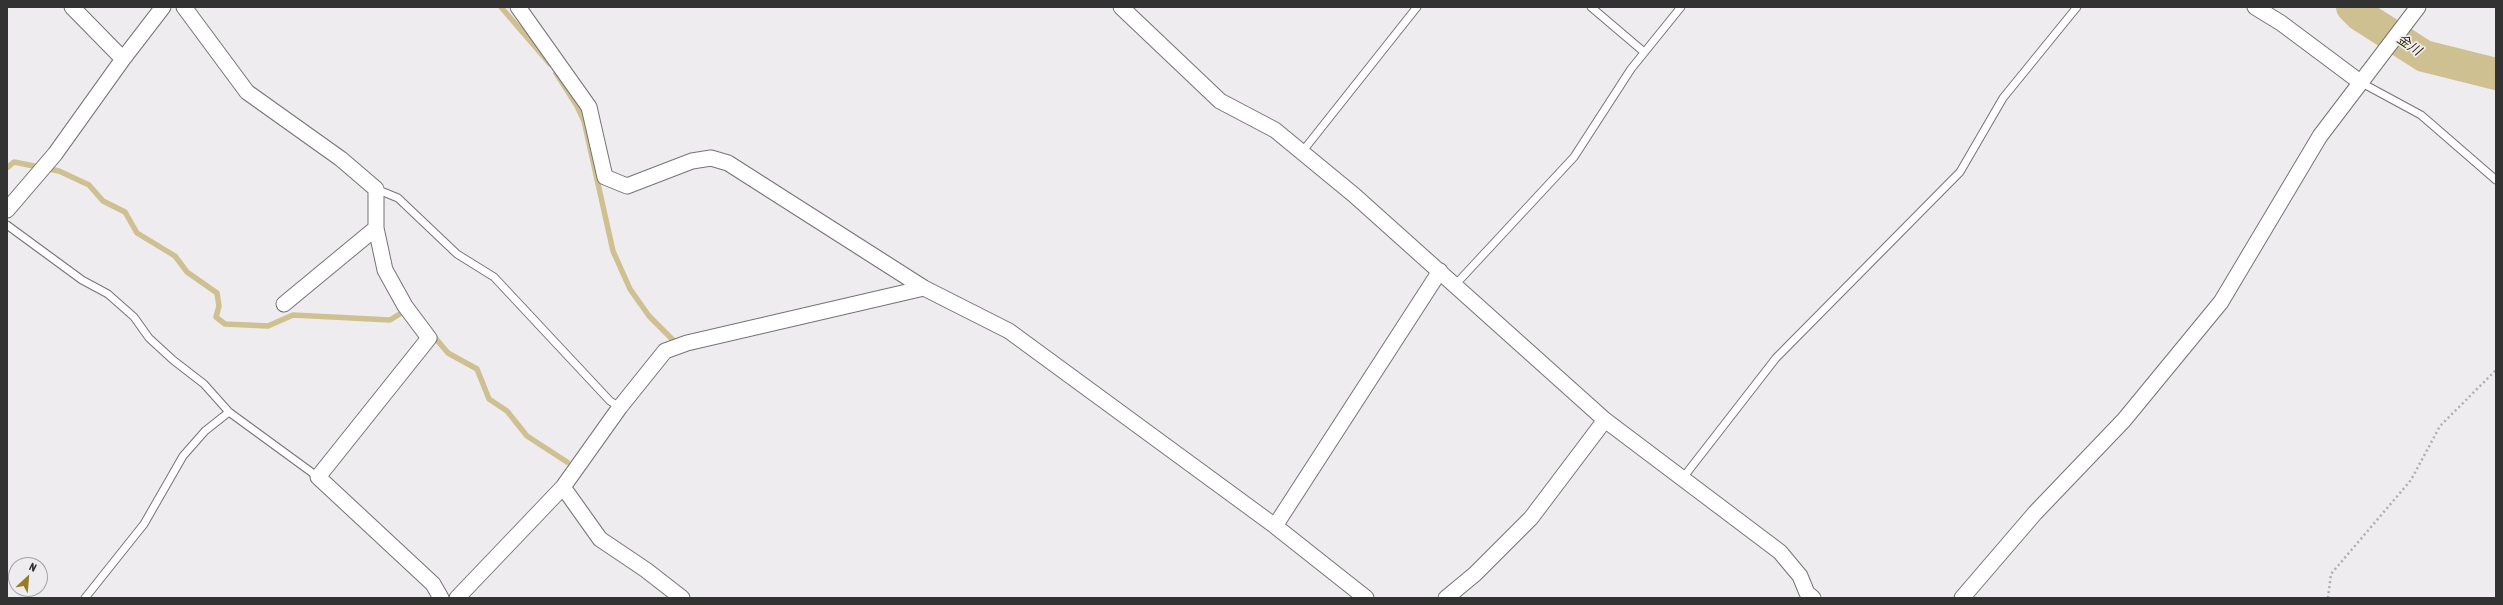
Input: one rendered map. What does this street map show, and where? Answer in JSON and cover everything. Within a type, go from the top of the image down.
[{"type":"street","points":[[72,7],[123,59]]},
{"type":"street","points":[[7,210],[49,161],[123,59],[163,7]]},
{"type":"street","points":[[184,7],[247,92],[341,159],[376,189],[376,228],[385,270],[407,309],[429,338],[318,477],[433,584],[441,598]]},
{"type":"street","points":[[1121,7],[1220,101],[1275,130],[1302,152],[1440,271],[1605,420],[1682,480],[1780,552],[1800,576],[1806,593],[1813,598]]},
{"type":"street","points":[[2255,7],[2281,23],[2360,82]]},
{"type":"street","points":[[1962,598],[2035,513],[2124,420],[2221,302],[2320,136],[2418,7]]},
{"type":"street","points":[[524,9],[588,107],[604,177],[627,186],[692,161],[711,158],[728,163],[924,288],[1008,331],[1275,526],[1366,598]]},
{"type":"street","points":[[284,304],[376,228]]},
{"type":"street","points":[[1275,526],[1440,271]]},
{"type":"street","points":[[457,598],[563,486],[620,406],[664,351],[687,343],[924,288]]},
{"type":"street","points":[[1446,598],[1475,574],[1532,518],[1605,420]]},
{"type":"street","points":[[563,486],[600,540],[646,570],[682,598]]},
{"type":"lane","points":[[1302,152],[1417,7]]},
{"type":"lane","points":[[1591,7],[1644,52]]},
{"type":"lane","points":[[1455,285],[1574,157],[1599,115],[1644,52],[1681,7]]},
{"type":"lane","points":[[1682,480],[1776,358],[1960,172],[2003,98],[2077,7]]},
{"type":"lane","points":[[2360,82],[2421,115],[2496,180]]},
{"type":"lane","points":[[376,189],[398,198],[457,254],[494,277],[610,401],[620,406]]},
{"type":"lane","points":[[7,225],[82,280],[108,294],[134,317],[149,338],[173,360],[204,384],[229,412],[318,477]]},
{"type":"lane","points":[[85,598],[144,524],[182,456],[205,431],[229,412]]},
{"type":"path","points":[[2328,598],[2331,574],[2411,480],[2440,426],[2496,370]]},
{"type":"waterway","points":[[501,7],[550,64]]},
{"type":"waterway","name":"金川","points":[[2352,7],[2360,15],[2424,56],[2496,74]]},
{"type":"waterway","points":[[556,73],[577,106],[584,121],[613,251],[630,289],[649,316],[678,345]]},
{"type":"waterway","points":[[7,168],[14,162],[59,171],[89,185],[103,201],[125,212],[137,233],[175,256],[187,272],[217,293],[219,306],[216,317],[225,324],[268,326],[293,315],[390,320],[406,310]]},
{"type":"waterway","points":[[432,334],[448,353],[477,369],[489,399],[507,411],[527,436],[567,462]]}]
